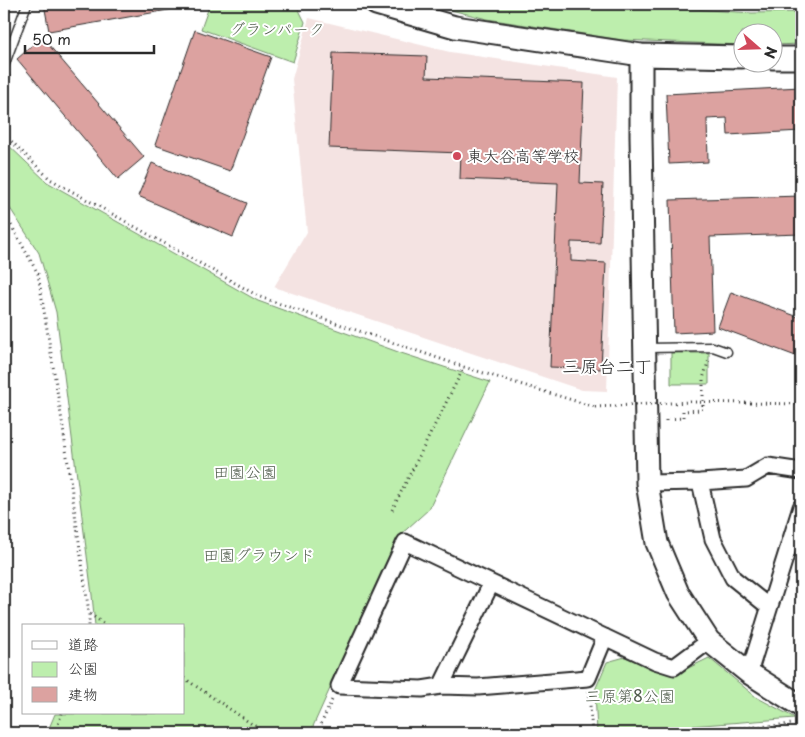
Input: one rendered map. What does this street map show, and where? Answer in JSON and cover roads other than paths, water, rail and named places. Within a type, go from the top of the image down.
[{"type":"street","points":[[376,4],[455,27],[641,55],[732,57]]},
{"type":"street","points":[[641,55],[647,483],[658,542],[678,593],[709,641],[749,673],[801,706]]},
{"type":"street","points":[[782,58],[801,58]]},
{"type":"street","points":[[647,483],[746,479],[768,466],[801,472]]},
{"type":"street","points":[[700,482],[713,539],[733,578],[769,607]]},
{"type":"street","points":[[749,673],[801,507]]},
{"type":"street","points":[[605,638],[588,678],[478,687],[441,686],[422,689],[339,686],[404,542],[655,661],[674,667],[709,641]]},
{"type":"street","points":[[441,686],[491,584]]},
{"type":"lane","points":[[4,66],[27,4]]},
{"type":"lane","points":[[645,348],[713,346],[728,352]]},
{"type":"place","name":"東大谷高等学校","points":[[457,156]]},
{"type":"district","name":"三原台二丁","points":[[607,367]]},
{"type":"park label","name":"グランパーク","points":[[277,29]]},
{"type":"park label","name":"田園公園","points":[[245,472]]},
{"type":"park label","name":"田園グラウンド","points":[[259,555]]},
{"type":"park label","name":"三原第8公園","points":[[630,696]]}]
